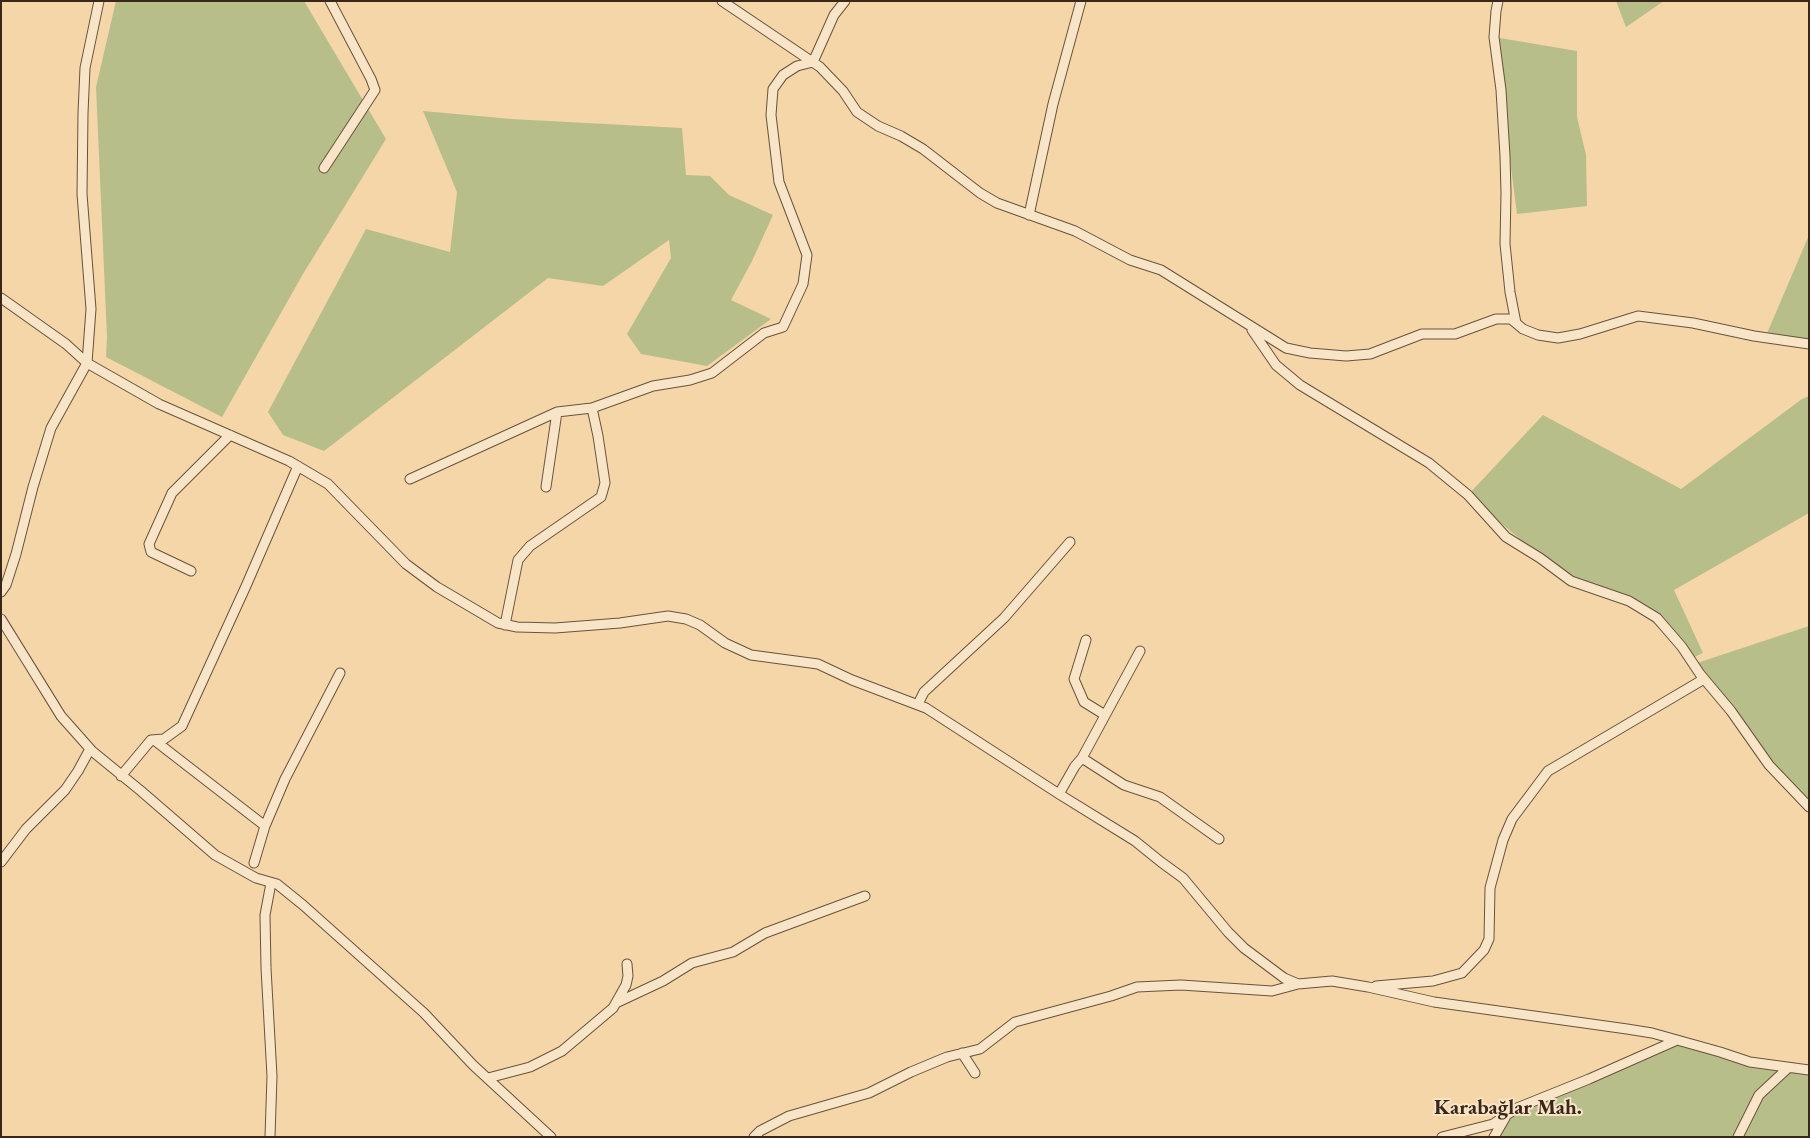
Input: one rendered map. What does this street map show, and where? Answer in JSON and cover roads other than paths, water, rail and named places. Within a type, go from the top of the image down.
[{"type":"street","points":[[1,592],[6,585],[16,554],[33,487],[51,428],[87,363],[91,309],[82,194],[83,112],[85,68],[99,1]]},
{"type":"street","points":[[324,168],[375,90],[330,1]]},
{"type":"street","points":[[722,1],[736,5],[813,62],[843,91],[857,112],[878,126],[902,136],[922,149],[980,194],[997,203],[1075,231],[1130,260],[1161,270],[1286,348],[1310,353],[1346,356],[1370,354],[1422,334],[1455,334],[1496,319],[1511,319],[1523,328],[1538,335],[1558,338],[1580,334],[1638,316],[1693,323],[1754,336],[1809,344]]},
{"type":"street","points":[[813,62],[834,15],[845,1]]},
{"type":"street","points":[[1028,215],[1052,104],[1081,1]]},
{"type":"street","points":[[1498,1],[1494,37],[1501,90],[1505,156],[1505,244],[1510,292],[1516,323]]},
{"type":"street","points":[[410,479],[557,412],[592,408],[653,386],[690,380],[712,373],[764,333],[783,326],[803,284],[807,255],[779,182],[771,115],[773,89],[783,75],[797,66],[813,62]]},
{"type":"street","points":[[1,298],[66,344],[87,363],[159,404],[298,466],[328,484],[406,564],[436,587],[498,623],[517,627],[555,628],[620,623],[668,616],[686,619],[700,625],[725,643],[751,655],[818,664],[852,680],[926,708],[1135,841],[1183,878],[1228,932],[1244,948],[1284,978],[1298,984]]},
{"type":"street","points":[[1250,326],[1276,365],[1300,385],[1429,463],[1468,495],[1506,536],[1572,581],[1628,600],[1657,618],[1682,647],[1769,765],[1809,807]]},
{"type":"street","points":[[505,625],[518,560],[530,546],[601,497],[605,482],[592,408]]},
{"type":"street","points":[[546,487],[557,412]]},
{"type":"street","points":[[191,571],[151,552],[149,544],[172,493],[230,435]]},
{"type":"street","points":[[121,776],[151,740],[164,739],[182,726],[298,466]]},
{"type":"street","points":[[918,704],[924,692],[1004,618],[1070,542]]},
{"type":"street","points":[[1,618],[61,716],[90,749],[121,776],[142,791],[215,855],[256,878],[277,884],[303,904],[424,1013],[488,1078],[551,1137]]},
{"type":"street","points":[[1086,640],[1074,679],[1084,702],[1105,715]]},
{"type":"street","points":[[1059,794],[1075,766],[1082,758],[1140,652]]},
{"type":"street","points":[[254,862],[265,826],[285,779],[340,673]]},
{"type":"street","points":[[1368,987],[1433,981],[1462,972],[1484,950],[1489,939],[1490,888],[1503,840],[1512,819],[1548,771],[1704,679]]},
{"type":"street","points":[[154,740],[265,826]]},
{"type":"street","points":[[1,862],[26,829],[65,790],[90,749]]},
{"type":"street","points":[[1082,758],[1124,785],[1160,797],[1219,839]]},
{"type":"street","points":[[270,1137],[272,1076],[265,915],[271,883]]},
{"type":"street","points":[[488,1078],[530,1067],[562,1051],[616,1003],[663,981],[692,964],[732,952],[764,933],[865,896]]},
{"type":"street","points":[[616,1003],[626,985],[628,976],[627,964]]},
{"type":"street","points":[[754,1137],[760,1130],[789,1116],[869,1093],[947,1057],[980,1049],[1014,1022],[1112,996],[1137,987],[1181,985],[1272,991],[1298,984],[1332,981],[1434,1002],[1627,1029],[1720,1052],[1750,1062],[1809,1070]]},
{"type":"street","points":[[1442,1137],[1493,1124],[1517,1108],[1675,1041]]},
{"type":"street","points":[[962,1053],[975,1073]]},
{"type":"street","points":[[1738,1137],[1759,1095],[1788,1068]]},
{"type":"street","points":[[1494,1137],[1506,1115]]},
{"type":"district","name":"Karabağlar Mah.","points":[[1508,1108]]}]
